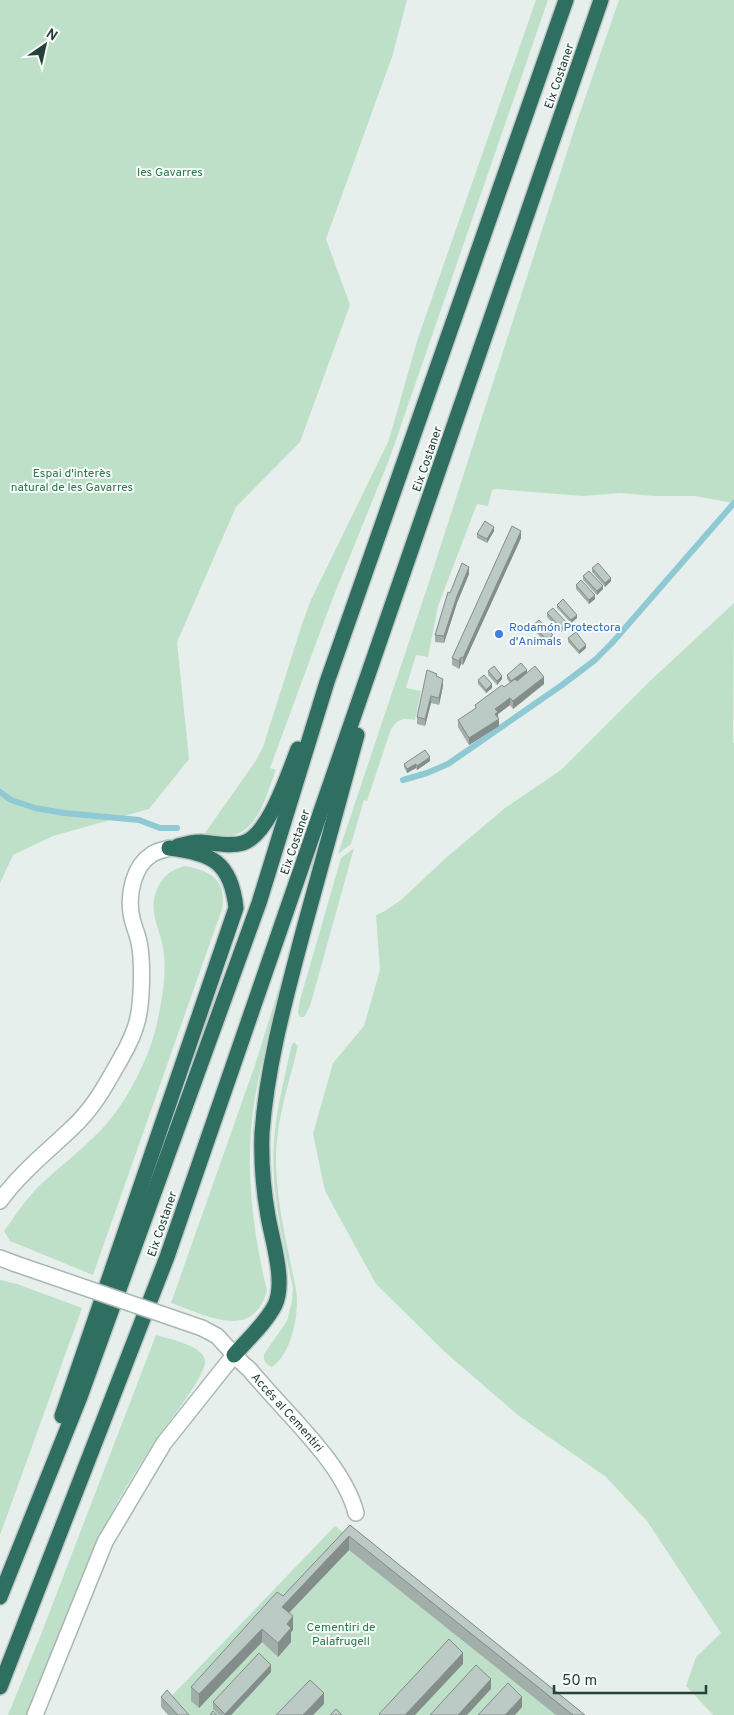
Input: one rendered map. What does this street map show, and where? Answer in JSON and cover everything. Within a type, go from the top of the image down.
[{"type":"highway","name":"Eix Costaner","points":[[0,1597],[80,1397],[259,903],[327,682],[566,0]]},
{"type":"highway","name":"Eix Costaner","points":[[0,1687],[167,1257],[601,0]]},
{"type":"highway","points":[[234,1355],[262,1324],[275,1304],[279,1290],[263,1176],[262,1133],[270,1075],[288,987],[393,601]]},
{"type":"highway","points":[[169,848],[200,842],[244,843],[259,833],[269,818],[327,682]]},
{"type":"highway","points":[[13,1563],[236,908],[234,891],[228,875],[217,862],[208,856],[169,848]]},
{"type":"street","points":[[0,1201],[11,1186],[88,1112],[99,1098],[125,1051],[138,1019],[141,979],[139,943],[131,912],[131,894],[136,870],[152,854],[169,848]]},
{"type":"street","name":"Accés al Cementiri","points":[[0,1258],[202,1328],[217,1336],[310,1437],[343,1482],[356,1513]]},
{"type":"street","points":[[35,1715],[105,1542],[164,1443],[234,1355]]},
{"type":"green space","name":"les Gavarres","points":[[0,0],[407,0],[392,57],[326,239],[350,305],[300,442],[236,507],[177,642],[189,759],[149,809],[53,836],[13,855],[0,883]]},
{"type":"green space","points":[[536,0],[548,0],[389,460],[332,600],[270,768],[276,770],[264,801],[254,820],[239,833],[222,838],[210,836],[205,833],[255,762],[263,747],[311,600],[389,440],[418,338]]},
{"type":"green space","points":[[619,0],[734,0],[734,503],[694,496],[654,496],[621,493],[583,496],[492,490],[488,506],[477,504],[438,606],[428,657],[416,655],[406,688],[421,691],[415,720],[401,720],[391,729],[367,801],[364,800],[351,844],[338,854],[431,576],[576,124]]},
{"type":"green space","points":[[734,603],[734,1715],[713,1715],[686,1686],[696,1657],[721,1633],[647,1521],[606,1477],[519,1416],[446,1353],[376,1284],[325,1191],[313,1134],[333,1063],[364,1026],[380,970],[376,915],[401,900],[447,857],[505,808],[561,770],[650,681]]},
{"type":"green space","points":[[354,848],[310,1006],[304,1017],[300,1017],[298,1013],[300,1000],[341,858]]},
{"type":"green space","points":[[185,866],[202,871],[215,878],[222,891],[222,909],[93,1275],[10,1241],[4,1231],[39,1186],[101,1130],[119,1107],[136,1080],[154,1036],[163,989],[164,955],[154,912],[155,895],[161,881],[167,875],[173,870]]},
{"type":"green space","points":[[281,987],[255,1098],[250,1146],[251,1195],[257,1244],[267,1291],[260,1307],[251,1316],[239,1320],[226,1321],[171,1303],[255,1065],[279,988]]},
{"type":"green space","points":[[294,1042],[298,1046],[278,1130],[276,1171],[282,1222],[296,1291],[297,1309],[294,1328],[288,1346],[284,1355],[272,1367],[265,1362],[264,1354],[287,1321],[293,1288],[278,1215],[273,1159],[279,1105],[291,1047]]},
{"type":"green space","points":[[0,1280],[17,1284],[82,1308],[0,1535]]},
{"type":"green space","points":[[156,1335],[184,1343],[198,1350],[205,1360],[204,1367],[193,1388],[135,1472],[103,1530],[80,1582],[27,1715],[8,1715],[40,1637]]},
{"type":"green space","name":"Cementiri de Palafrugell","points":[[335,1526],[568,1715],[168,1715],[161,1707]]},
{"type":"building","points":[[485,521],[494,527],[487,539],[477,534]]},
{"type":"building","points":[[512,526],[521,531],[463,658],[461,657],[459,661],[452,658]]},
{"type":"building","points":[[462,563],[469,567],[444,636],[435,635],[448,592],[450,593]]},
{"type":"building","points":[[598,563],[611,578],[605,583],[592,568]]},
{"type":"building","points":[[589,571],[603,586],[597,591],[583,576]]},
{"type":"building","points":[[581,580],[595,595],[589,600],[576,585]]},
{"type":"building","points":[[563,599],[577,615],[571,620],[557,605]]},
{"type":"building","points":[[553,608],[567,623],[561,628],[547,613]]},
{"type":"building","points":[[539,620],[553,635],[547,640],[533,625]]},
{"type":"building","points":[[576,632],[586,645],[579,651],[568,638]]},
{"type":"building","points":[[521,663],[527,670],[511,681],[507,675]]},
{"type":"building","points":[[494,666],[502,676],[497,681],[488,671]]},
{"type":"building","points":[[535,666],[544,677],[513,701],[510,698],[495,709],[498,712],[495,714],[499,719],[469,738],[458,720],[476,708],[475,705],[502,685],[504,687],[515,679],[517,681]]},
{"type":"building","points":[[427,670],[443,679],[439,698],[431,696],[425,719],[417,717]]},
{"type":"building","points":[[484,675],[492,684],[486,690],[478,680]]},
{"type":"building","points":[[425,750],[430,757],[417,766],[416,764],[407,769],[404,764]]},
{"type":"building","points":[[350,1525],[585,1715],[573,1715],[349,1536],[282,1607],[293,1616],[287,1624],[291,1628],[278,1643],[262,1629],[199,1694],[191,1687],[277,1592],[283,1596]]},
{"type":"building","points":[[449,1639],[463,1653],[405,1715],[380,1715],[379,1714]]},
{"type":"building","points":[[259,1653],[271,1665],[225,1714],[213,1702]]},
{"type":"building","points":[[476,1665],[491,1679],[458,1715],[430,1715]]},
{"type":"building","points":[[310,1680],[324,1693],[303,1715],[276,1715]]},
{"type":"building","points":[[508,1683],[522,1697],[505,1715],[478,1715]]},
{"type":"building","points":[[167,1690],[189,1715],[178,1715],[161,1697]]},
{"type":"building","points":[[336,1709],[342,1715],[330,1715]]},
{"type":"waterway","points":[[403,780],[448,764],[595,660],[734,503]]},
{"type":"waterway","points":[[0,792],[11,800],[35,808],[64,813],[139,820],[160,828],[177,828]]},
{"type":"place","name":"Rodamón Protectora d'Animals","points":[[499,634]]},
{"type":"park label","name":"Espai d'interès natural de les Gavarres","points":[[72,480]]}]
